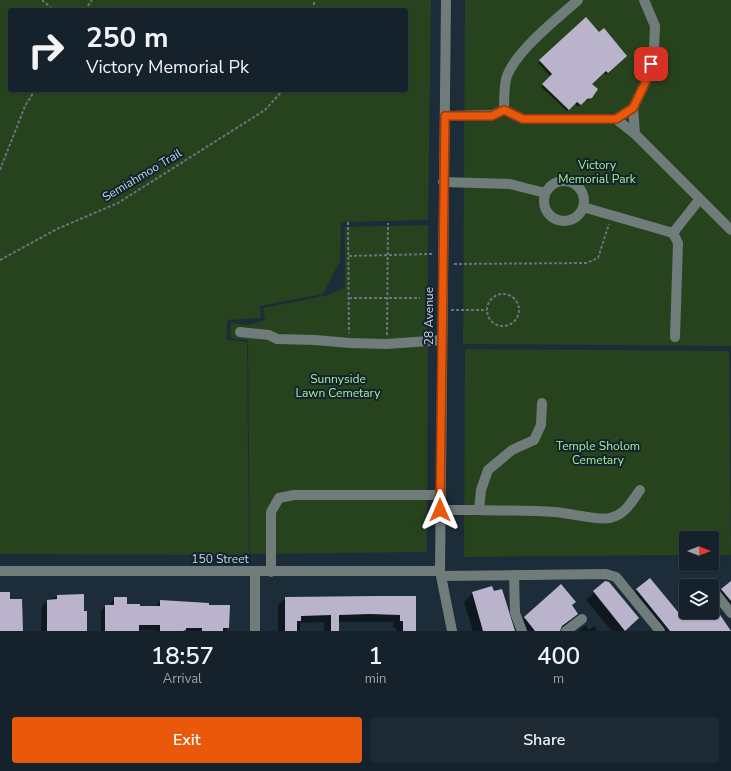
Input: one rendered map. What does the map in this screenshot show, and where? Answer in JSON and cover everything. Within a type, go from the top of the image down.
[{"type":"street","name":"28 Avenue","points":[[446,0],[440,573],[452,631]]},
{"type":"street","points":[[504,110],[505,86],[512,65],[537,37],[578,0]]},
{"type":"street","points":[[635,134],[633,108],[647,79],[654,50],[655,26],[644,0]]},
{"type":"street","points":[[504,110],[523,119],[616,119],[633,108]]},
{"type":"street","points":[[445,116],[492,116],[504,110]]},
{"type":"street","points":[[616,119],[635,134],[699,200],[731,230]]},
{"type":"street","points":[[559,181],[572,182],[581,190],[584,197],[583,208],[578,215],[572,219],[559,220],[548,213],[544,200],[545,193],[553,183],[559,181]]},
{"type":"street","points":[[443,182],[510,184],[545,193]]},
{"type":"street","points":[[673,233],[699,200]]},
{"type":"street","points":[[583,208],[673,233],[678,243],[675,337]]},
{"type":"street","points":[[240,332],[269,335],[277,339],[350,343],[387,344],[442,340]]},
{"type":"street","points":[[479,510],[481,490],[488,470],[512,450],[534,440],[541,425],[542,403]]},
{"type":"street","points":[[440,510],[554,512],[580,514],[593,518],[610,518],[625,511],[640,490]]},
{"type":"street","points":[[271,572],[271,512],[279,498],[294,495],[440,495]]},
{"type":"street","name":"150 Street","points":[[0,572],[271,572],[514,575],[606,574],[616,577],[660,631]]},
{"type":"street","points":[[255,572],[255,631]]},
{"type":"street","points":[[514,575],[515,613],[522,631]]},
{"type":"street","points":[[719,598],[731,613]]},
{"type":"street","points":[[566,631],[582,619]]},
{"type":"path","points":[[42,0],[52,8]]},
{"type":"path","points":[[0,170],[25,106],[34,92]]},
{"type":"path","name":"Semiahmoo Trail","points":[[0,260],[57,229],[118,203],[264,110],[281,92]]},
{"type":"path","points":[[450,264],[587,263],[598,258],[612,216]]},
{"type":"path","points":[[348,222],[350,343]]},
{"type":"path","points":[[387,344],[388,223]]},
{"type":"path","points":[[349,256],[432,254]]},
{"type":"path","points":[[505,294],[515,299],[519,309],[516,319],[509,326],[494,324],[490,320],[487,310],[488,305],[495,296],[505,294]]},
{"type":"path","points":[[349,298],[420,298]]},
{"type":"path","points":[[450,310],[487,310]]},
{"type":"green space","points":[[0,0],[431,0],[428,220],[341,222],[340,261],[323,294],[260,306],[261,318],[227,320],[227,340],[247,342],[249,555],[0,554]]},
{"type":"green space","name":"Victory Memorial Park","points":[[465,0],[731,0],[731,346],[463,344]]},
{"type":"green space","name":"Sunnyside Lawn Cemetary","points":[[428,225],[427,552],[250,554],[248,340],[231,338],[231,323],[248,325],[265,320],[263,308],[329,295],[345,287],[345,227]]},
{"type":"green space","name":"Temple Sholom Cemetary","points":[[465,349],[729,351],[731,555],[719,555],[719,531],[679,531],[679,555],[464,557]]},
{"type":"building","points":[[586,17],[599,32],[604,28],[627,56],[608,73],[606,71],[592,84],[598,89],[592,98],[587,99],[581,105],[577,102],[569,110],[542,84],[552,74],[539,60]]},
{"type":"building","points":[[650,578],[679,612],[679,619],[719,619],[719,613],[731,631],[670,631],[636,589]]},
{"type":"building","points":[[605,581],[609,582],[639,618],[625,631],[593,591]]},
{"type":"building","points":[[731,581],[731,601],[721,589]]},
{"type":"building","points":[[561,584],[576,602],[572,605],[578,614],[562,626],[560,631],[535,631],[524,617]]},
{"type":"building","points":[[492,586],[494,591],[502,589],[515,631],[483,631],[472,592]]},
{"type":"building","points":[[0,592],[10,592],[10,599],[22,599],[23,631],[0,631]]},
{"type":"building","points":[[84,594],[84,611],[87,611],[87,631],[47,631],[47,600],[57,599],[57,595]]},
{"type":"building","points":[[416,596],[416,631],[403,631],[403,621],[400,621],[400,615],[370,614],[339,615],[339,631],[331,631],[331,615],[301,616],[301,621],[297,621],[297,631],[285,631],[285,597]]},
{"type":"building","points":[[114,597],[127,597],[127,604],[140,604],[140,606],[160,606],[160,600],[209,603],[209,605],[230,605],[229,628],[223,628],[223,631],[202,631],[202,628],[186,628],[186,630],[183,631],[160,631],[160,625],[139,625],[139,631],[105,631],[105,605],[114,605]]},
{"type":"route","points":[[440,510],[445,116],[492,116],[504,110],[523,119],[616,119],[633,108],[647,79],[651,64]]}]
